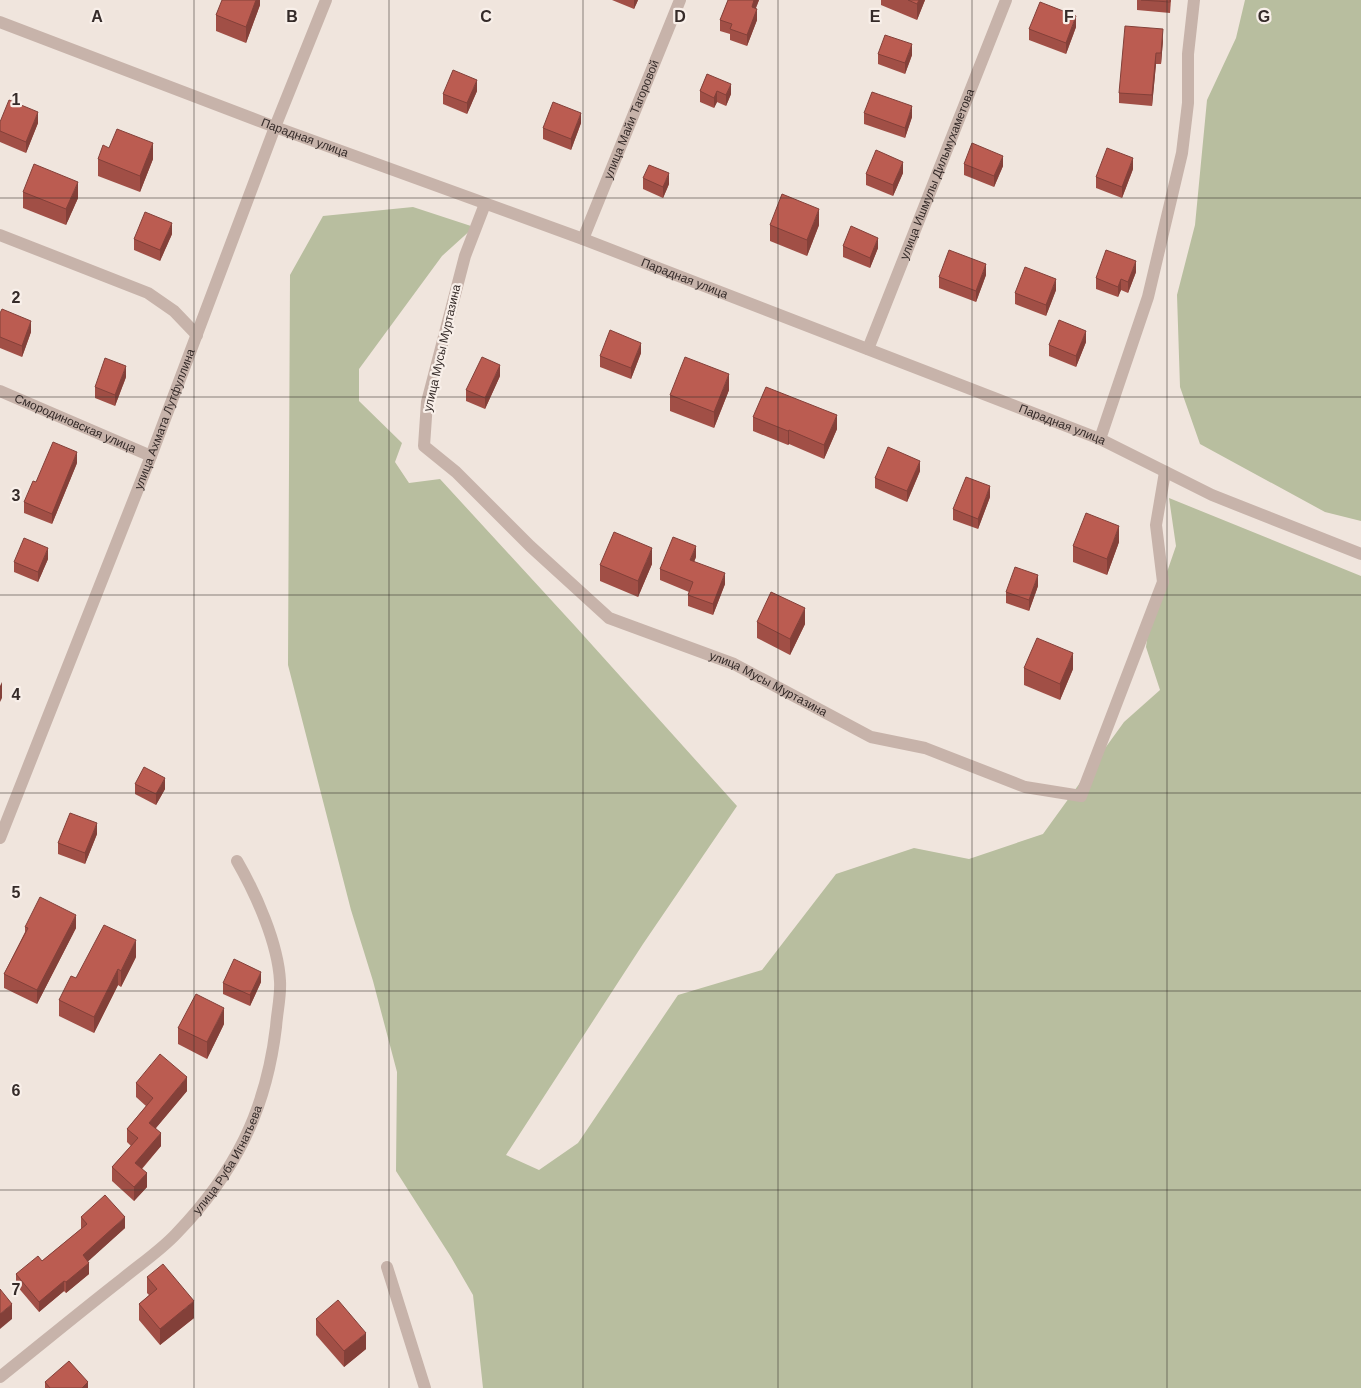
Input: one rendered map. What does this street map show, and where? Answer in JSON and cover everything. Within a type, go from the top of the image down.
[{"type":"street","name":"улица Ахмата Лутфуллина","points":[[0,838],[152,456],[275,128],[326,0]]},
{"type":"street","name":"улица Майи Тагоровой","points":[[583,240],[680,0]]},
{"type":"street","name":"улица Ишмулы Дильмухаметова","points":[[868,349],[1006,0]]},
{"type":"street","points":[[1100,440],[1148,297],[1182,153],[1188,103],[1188,54],[1194,0]]},
{"type":"street","name":"Парадная улица","points":[[0,22],[275,128],[583,240],[868,349],[1100,440],[1212,495],[1361,554]]},
{"type":"street","name":"улица Мусы Муртазина","points":[[486,204],[465,256],[427,402],[424,446],[456,472],[530,546],[609,618],[734,664],[872,737],[925,748],[1025,787],[1081,796],[1163,582],[1156,525],[1165,472]]},
{"type":"street","points":[[0,235],[148,293],[174,312],[197,335]]},
{"type":"street","name":"Смородиновская улица","points":[[0,391],[152,456]]},
{"type":"street","name":"улица Руба Игнатьева","points":[[0,1377],[175,1235],[227,1172],[244,1141],[267,1082],[273,1048],[280,982],[275,952],[252,888],[236,861]]},
{"type":"street","points":[[388,1267],[424,1388]]},
{"type":"green space","points":[[1245,0],[1361,0],[1361,521],[1325,512],[1200,444],[1180,387],[1177,295],[1195,225],[1207,100],[1236,38]]},
{"type":"green space","points":[[413,207],[474,227],[442,256],[359,369],[359,401],[402,443],[395,462],[409,483],[440,479],[737,806],[643,944],[506,1155],[539,1170],[578,1143],[678,995],[762,970],[836,874],[914,848],[969,859],[1043,834],[1124,722],[1160,690],[1146,647],[1149,624],[1176,546],[1169,498],[1361,576],[1361,1388],[483,1388],[473,1295],[396,1171],[397,1072],[373,981],[351,910],[288,665],[290,275],[323,216]]},
{"type":"building","points":[[222,0],[256,0],[246,27],[216,15]]},
{"type":"building","points":[[728,0],[754,0],[752,7],[757,9],[747,35],[730,29],[732,24],[720,20]]},
{"type":"building","points":[[908,0],[919,0],[917,4]]},
{"type":"building","points":[[1141,0],[1170,0],[1170,2]]},
{"type":"building","points":[[1040,2],[1076,16],[1066,43],[1029,29]]},
{"type":"building","points":[[1125,26],[1163,29],[1161,53],[1156,53],[1152,95],[1119,93]]},
{"type":"building","points":[[885,35],[912,44],[905,63],[878,54]]},
{"type":"building","points":[[453,70],[477,80],[467,103],[443,94]]},
{"type":"building","points":[[707,74],[731,84],[726,95],[717,91],[714,98],[700,91]]},
{"type":"building","points":[[872,92],[912,106],[905,128],[864,113]]},
{"type":"building","points":[[9,100],[38,112],[26,142],[0,131],[0,122]]},
{"type":"building","points":[[553,102],[581,113],[571,139],[543,128]]},
{"type":"building","points":[[117,129],[153,143],[140,176],[98,159],[103,145],[109,148]]},
{"type":"building","points":[[972,143],[1003,156],[994,176],[964,164]]},
{"type":"building","points":[[1107,148],[1133,158],[1122,187],[1096,177]]},
{"type":"building","points":[[876,150],[903,162],[893,185],[866,174]]},
{"type":"building","points":[[34,164],[78,182],[66,209],[23,192]]},
{"type":"building","points":[[649,165],[669,173],[663,187],[643,178]]},
{"type":"building","points":[[782,194],[819,209],[807,240],[770,225]]},
{"type":"building","points":[[145,212],[172,223],[160,250],[134,239]]},
{"type":"building","points":[[851,226],[878,238],[870,258],[843,246]]},
{"type":"building","points":[[949,250],[986,264],[976,291],[939,277]]},
{"type":"building","points":[[1106,250],[1136,261],[1128,282],[1121,279],[1118,287],[1096,278]]},
{"type":"building","points":[[1025,267],[1056,279],[1046,305],[1015,293]]},
{"type":"building","points":[[2,309],[31,321],[22,346],[0,337],[0,313]]},
{"type":"building","points":[[1059,320],[1086,331],[1076,356],[1049,345]]},
{"type":"building","points":[[610,330],[641,343],[631,368],[600,356]]},
{"type":"building","points":[[482,357],[500,365],[485,398],[466,390]]},
{"type":"building","points":[[685,357],[729,374],[714,412],[670,395]]},
{"type":"building","points":[[105,358],[126,366],[115,395],[95,387]]},
{"type":"building","points":[[766,387],[837,415],[824,445],[753,417]]},
{"type":"building","points":[[53,442],[77,452],[52,514],[24,502],[33,481],[36,482]]},
{"type":"building","points":[[888,447],[920,461],[907,491],[875,478]]},
{"type":"building","points":[[966,477],[990,486],[978,519],[953,509]]},
{"type":"building","points":[[1086,513],[1119,526],[1107,559],[1073,546]]},
{"type":"building","points":[[614,532],[652,548],[638,581],[600,565]]},
{"type":"building","points":[[673,537],[696,546],[690,560],[725,573],[713,604],[688,595],[693,582],[660,569]]},
{"type":"building","points":[[24,538],[48,548],[38,572],[14,562]]},
{"type":"building","points":[[1015,567],[1038,575],[1029,600],[1006,592]]},
{"type":"building","points":[[771,592],[805,608],[790,639],[757,622]]},
{"type":"building","points":[[1037,638],[1073,653],[1060,684],[1024,668]]},
{"type":"building","points":[[144,767],[165,778],[156,794],[135,784]]},
{"type":"building","points":[[70,813],[97,823],[85,853],[58,843]]},
{"type":"building","points":[[40,897],[76,915],[37,990],[4,974],[28,928],[25,927]]},
{"type":"building","points":[[104,925],[136,940],[121,971],[118,969],[94,1017],[59,1000],[71,976],[76,978]]},
{"type":"building","points":[[234,959],[261,972],[250,995],[223,983]]},
{"type":"building","points":[[196,994],[224,1008],[207,1042],[178,1028]]},
{"type":"building","points":[[160,1054],[187,1077],[149,1123],[161,1133],[135,1163],[147,1173],[134,1187],[112,1167],[138,1138],[127,1129],[153,1098],[136,1083]]},
{"type":"building","points":[[105,1195],[125,1217],[83,1255],[89,1263],[39,1302],[16,1274],[38,1256],[42,1261],[87,1224],[81,1217]]},
{"type":"building","points":[[163,1264],[194,1301],[160,1329],[139,1304],[157,1289],[147,1277]]},
{"type":"building","points":[[0,1289],[12,1304],[0,1314]]},
{"type":"building","points":[[338,1300],[366,1333],[344,1351],[316,1319]]},
{"type":"building","points":[[69,1361],[88,1382],[82,1388],[50,1388],[45,1382]]}]
